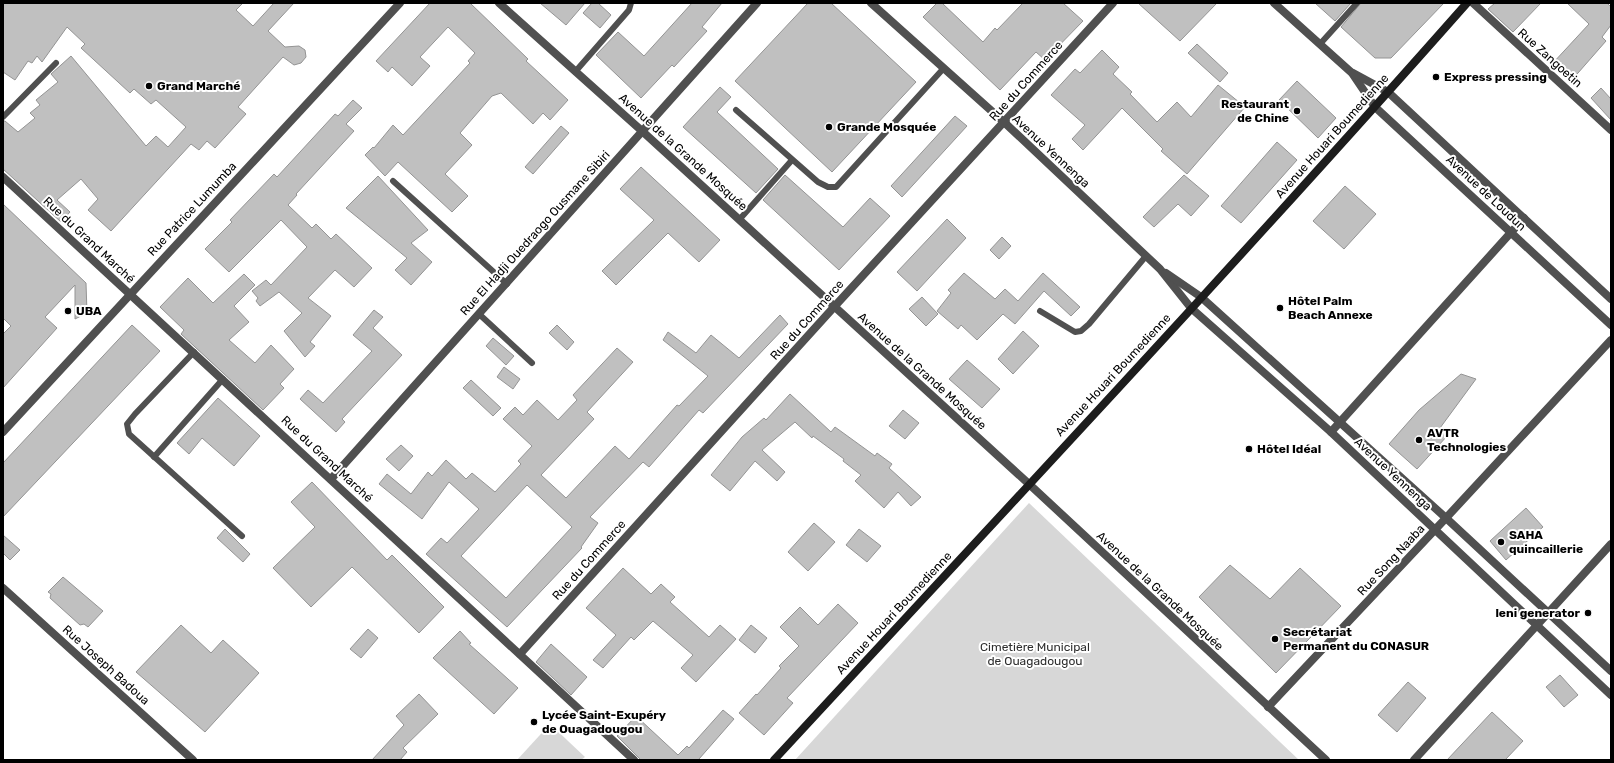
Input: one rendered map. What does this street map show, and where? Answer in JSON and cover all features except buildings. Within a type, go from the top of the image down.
[{"type":"main road","name":"Avenue Houari Boumedienne","points":[[774,760],[1201,297],[1467,3]]},
{"type":"street","name":"Rue Patrice Lumumba","points":[[3,432],[400,3]]},
{"type":"street","name":"Avenue de la Grande Mosquée","points":[[499,3],[642,131],[1029,484],[1268,708],[1326,760]]},
{"type":"street","name":"Rue El Hadji Ouedraogo Ousmane Sibiri","points":[[331,479],[757,3]]},
{"type":"street","name":"Avenue Yennenga","points":[[871,3],[1005,123],[1160,269],[1201,297],[1446,518],[1611,671]]},
{"type":"street","name":"Rue du Commerce","points":[[520,654],[834,307],[1005,123],[1113,3]]},
{"type":"street","name":"Avenue de Loudun","points":[[1274,3],[1352,73],[1388,92],[1611,299]]},
{"type":"street","name":"Rue Zangoetin","points":[[1473,3],[1611,130]]},
{"type":"street","name":"Avenue de Loudun","points":[[1352,73],[1374,107],[1611,325]]},
{"type":"street","name":"Rue du Grand Marché","points":[[3,177],[634,760]]},
{"type":"street","points":[[1331,432],[1524,218]]},
{"type":"street","name":"Avenue Yennenga","points":[[1160,269],[1190,308],[1331,432],[1611,695]]},
{"type":"street","name":"Rue Song Naaba","points":[[1268,708],[1436,530],[1611,340]]},
{"type":"street","points":[[1414,760],[1611,544]]},
{"type":"street","name":"Rue Joseph Badoua","points":[[3,588],[193,760]]},
{"type":"lane","points":[[575,72],[629,10],[631,3]]},
{"type":"lane","points":[[1320,44],[1357,3]]},
{"type":"lane","points":[[3,117],[56,63]]},
{"type":"lane","points":[[736,110],[818,182],[828,187],[836,187],[943,69]]},
{"type":"lane","points":[[739,220],[792,160]]},
{"type":"lane","points":[[393,181],[507,284]]},
{"type":"lane","points":[[1040,311],[1075,332],[1081,331],[1090,324],[1146,256]]},
{"type":"lane","points":[[479,314],[532,363]]},
{"type":"lane","points":[[194,352],[127,424],[129,434],[242,536]]},
{"type":"lane","points":[[154,457],[223,379]]},
{"type":"green space","name":"Cimetière Municipal de Ouagadougou","points":[[1029,503],[1299,760],[795,760]]},
{"type":"green space","points":[[550,724],[585,757],[581,760],[517,760]]},
{"type":"place","name":"Express pressing","points":[[1436,77]]},
{"type":"place","name":"Grand Marché","points":[[149,86]]},
{"type":"place","name":"Restaurant de Chine","points":[[1297,111]]},
{"type":"place","name":"Grande Mosquée","points":[[829,127]]},
{"type":"place","name":"Hôtel Palm Beach Annexe","points":[[1280,308]]},
{"type":"place","name":"UBA","points":[[68,311]]},
{"type":"place","name":"AVTR Technologies","points":[[1419,440]]},
{"type":"place","name":"Hôtel Idéal","points":[[1249,449]]},
{"type":"place","name":"SAHA quincaillerie","points":[[1501,542]]},
{"type":"place","name":"leni generator","points":[[1588,613]]},
{"type":"place","name":"Secrétariat Permanent du CONASUR","points":[[1275,639]]},
{"type":"place","name":"Lycée Saint-Exupéry de Ouagadougou","points":[[534,722]]}]
